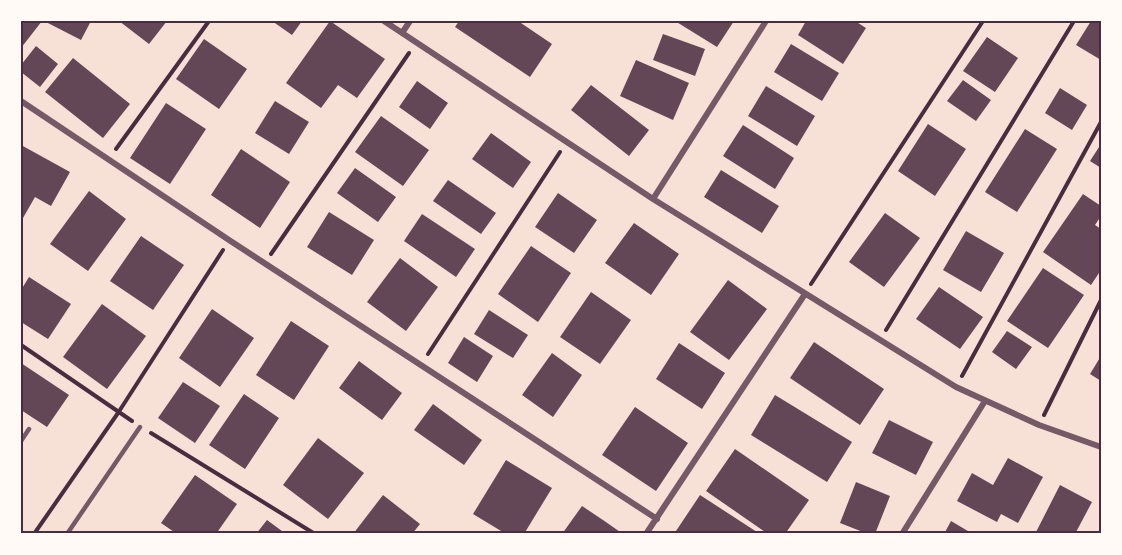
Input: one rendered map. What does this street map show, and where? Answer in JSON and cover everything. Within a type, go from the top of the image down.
[{"type":"street","points":[[384,21],[653,199],[956,387],[1039,425],[1101,447]]},
{"type":"street","points":[[402,33],[410,21]]},
{"type":"street","points":[[653,199],[766,21]]},
{"type":"street","points":[[21,101],[229,240],[657,519]]},
{"type":"street","points":[[646,534],[805,294]]},
{"type":"street","points":[[902,534],[985,401]]},
{"type":"lane","points":[[68,534],[140,427]]},
{"type":"lane","points":[[21,441],[29,429]]},
{"type":"path","points":[[108,159],[209,21]]},
{"type":"path","points":[[805,294],[983,21]]},
{"type":"path","points":[[879,341],[1074,21]]},
{"type":"path","points":[[265,263],[416,42]]},
{"type":"path","points":[[956,387],[1101,122]]},
{"type":"path","points":[[421,365],[566,141]]},
{"type":"path","points":[[34,534],[118,413],[229,240]]},
{"type":"path","points":[[1039,425],[1101,300]]},
{"type":"path","points":[[21,345],[118,413],[315,534]]},
{"type":"building","points":[[21,21],[42,21],[21,48]]},
{"type":"building","points":[[44,21],[91,21],[81,40]]},
{"type":"building","points":[[119,21],[167,21],[149,44]]},
{"type":"building","points":[[272,21],[302,21],[292,35]]},
{"type":"building","points":[[330,21],[385,59],[357,98],[338,85],[321,108],[286,83]]},
{"type":"building","points":[[459,21],[518,21],[552,44],[530,77],[455,27]]},
{"type":"building","points":[[675,21],[734,21],[717,47]]},
{"type":"building","points":[[806,21],[855,21],[866,28],[843,64],[798,35]]},
{"type":"building","points":[[1091,21],[1101,21],[1101,60],[1076,45]]},
{"type":"building","points":[[663,34],[705,49],[695,76],[653,60]]},
{"type":"building","points":[[987,37],[1018,58],[995,92],[963,71]]},
{"type":"building","points":[[204,39],[247,69],[219,109],[176,79]]},
{"type":"building","points":[[791,44],[839,73],[822,101],[774,72]]},
{"type":"building","points":[[36,46],[58,64],[40,87],[21,72],[21,65]]},
{"type":"building","points":[[73,58],[130,104],[103,138],[45,92]]},
{"type":"building","points":[[636,60],[689,83],[673,120],[620,96]]},
{"type":"building","points":[[963,80],[991,100],[976,121],[947,101]]},
{"type":"building","points":[[417,81],[448,103],[430,129],[399,107]]},
{"type":"building","points":[[591,85],[649,130],[629,156],[571,110]]},
{"type":"building","points":[[766,86],[815,116],[797,146],[748,116]]},
{"type":"building","points":[[1060,88],[1087,105],[1072,130],[1045,113]]},
{"type":"building","points":[[275,101],[309,122],[289,154],[255,133]]},
{"type":"building","points":[[166,103],[206,129],[170,184],[130,158]]},
{"type":"building","points":[[381,116],[429,150],[403,186],[355,152]]},
{"type":"building","points":[[928,124],[966,149],[935,196],[898,171]]},
{"type":"building","points":[[743,125],[794,158],[775,189],[723,156]]},
{"type":"building","points":[[1025,129],[1057,149],[1017,212],[985,192]]},
{"type":"building","points":[[491,133],[531,162],[513,188],[472,159]]},
{"type":"building","points":[[1101,144],[1101,168],[1090,161]]},
{"type":"building","points":[[21,145],[70,172],[51,206],[35,197],[23,218],[21,217]]},
{"type":"building","points":[[241,149],[290,182],[260,228],[211,195]]},
{"type":"building","points":[[355,168],[396,197],[378,222],[337,193]]},
{"type":"building","points":[[721,170],[779,206],[762,233],[704,197]]},
{"type":"building","points":[[448,180],[496,213],[481,234],[433,201]]},
{"type":"building","points":[[89,191],[126,219],[88,271],[50,244]]},
{"type":"building","points":[[558,193],[597,220],[574,253],[535,227]]},
{"type":"building","points":[[1083,194],[1101,206],[1101,216],[1095,225],[1101,229],[1101,270],[1091,285],[1043,252]]},
{"type":"building","points":[[329,212],[374,240],[352,275],[307,247]]},
{"type":"building","points":[[885,213],[920,238],[884,287],[849,262]]},
{"type":"building","points":[[422,214],[475,249],[456,277],[404,241]]},
{"type":"building","points":[[634,223],[679,254],[651,295],[605,263]]},
{"type":"building","points":[[966,231],[1004,253],[981,292],[943,270]]},
{"type":"building","points":[[141,236],[184,265],[153,310],[110,281]]},
{"type":"building","points":[[531,246],[571,273],[538,322],[498,294]]},
{"type":"building","points":[[400,258],[438,287],[406,331],[367,302]]},
{"type":"building","points":[[1043,268],[1084,295],[1048,348],[1007,321]]},
{"type":"building","points":[[29,277],[71,304],[48,339],[21,322],[21,290]]},
{"type":"building","points":[[728,280],[767,309],[729,360],[690,332]]},
{"type":"building","points":[[939,287],[983,317],[960,349],[916,319]]},
{"type":"building","points":[[591,292],[631,320],[600,364],[560,337]]},
{"type":"building","points":[[102,304],[146,336],[107,389],[63,357]]},
{"type":"building","points":[[212,309],[254,338],[220,387],[179,358]]},
{"type":"building","points":[[489,310],[528,335],[513,358],[474,334]]},
{"type":"building","points":[[291,321],[329,346],[294,400],[256,375]]},
{"type":"building","points":[[1007,331],[1032,347],[1016,369],[992,352]]},
{"type":"building","points":[[464,337],[493,356],[477,382],[448,363]]},
{"type":"building","points":[[814,342],[884,389],[860,425],[790,378]]},
{"type":"building","points":[[679,343],[725,373],[702,409],[656,379]]},
{"type":"building","points":[[552,353],[582,375],[553,417],[522,395]]},
{"type":"building","points":[[1101,356],[1101,381],[1090,374]]},
{"type":"building","points":[[359,361],[402,393],[382,420],[339,388]]},
{"type":"building","points":[[21,363],[69,395],[47,427],[21,410]]},
{"type":"building","points":[[183,382],[220,406],[195,443],[158,418]]},
{"type":"building","points":[[244,394],[279,418],[245,469],[209,445]]},
{"type":"building","points":[[775,395],[852,442],[827,482],[751,435]]},
{"type":"building","points":[[433,404],[482,440],[464,465],[414,430]]},
{"type":"building","points":[[635,407],[688,443],[656,491],[602,455]]},
{"type":"building","points":[[889,420],[933,442],[916,475],[872,453]]},
{"type":"building","points":[[318,438],[364,473],[328,519],[283,485]]},
{"type":"building","points":[[735,449],[809,500],[785,534],[768,534],[706,491]]},
{"type":"building","points":[[1008,458],[1043,477],[1018,523],[1001,514],[997,522],[957,501],[972,473],[993,485]]},
{"type":"building","points":[[506,460],[552,488],[524,534],[506,534],[473,514]]},
{"type":"building","points":[[195,475],[237,504],[216,534],[177,534],[161,523]]},
{"type":"building","points":[[856,482],[890,496],[875,534],[868,534],[840,523]]},
{"type":"building","points":[[1060,485],[1092,502],[1075,534],[1035,534]]},
{"type":"building","points":[[383,495],[420,524],[412,534],[353,534]]},
{"type":"building","points":[[700,495],[760,534],[680,534],[676,531]]},
{"type":"building","points":[[582,506],[603,520],[623,534],[562,534]]},
{"type":"building","points":[[267,520],[286,534],[256,534]]},
{"type":"building","points":[[951,521],[973,534],[944,534]]}]
